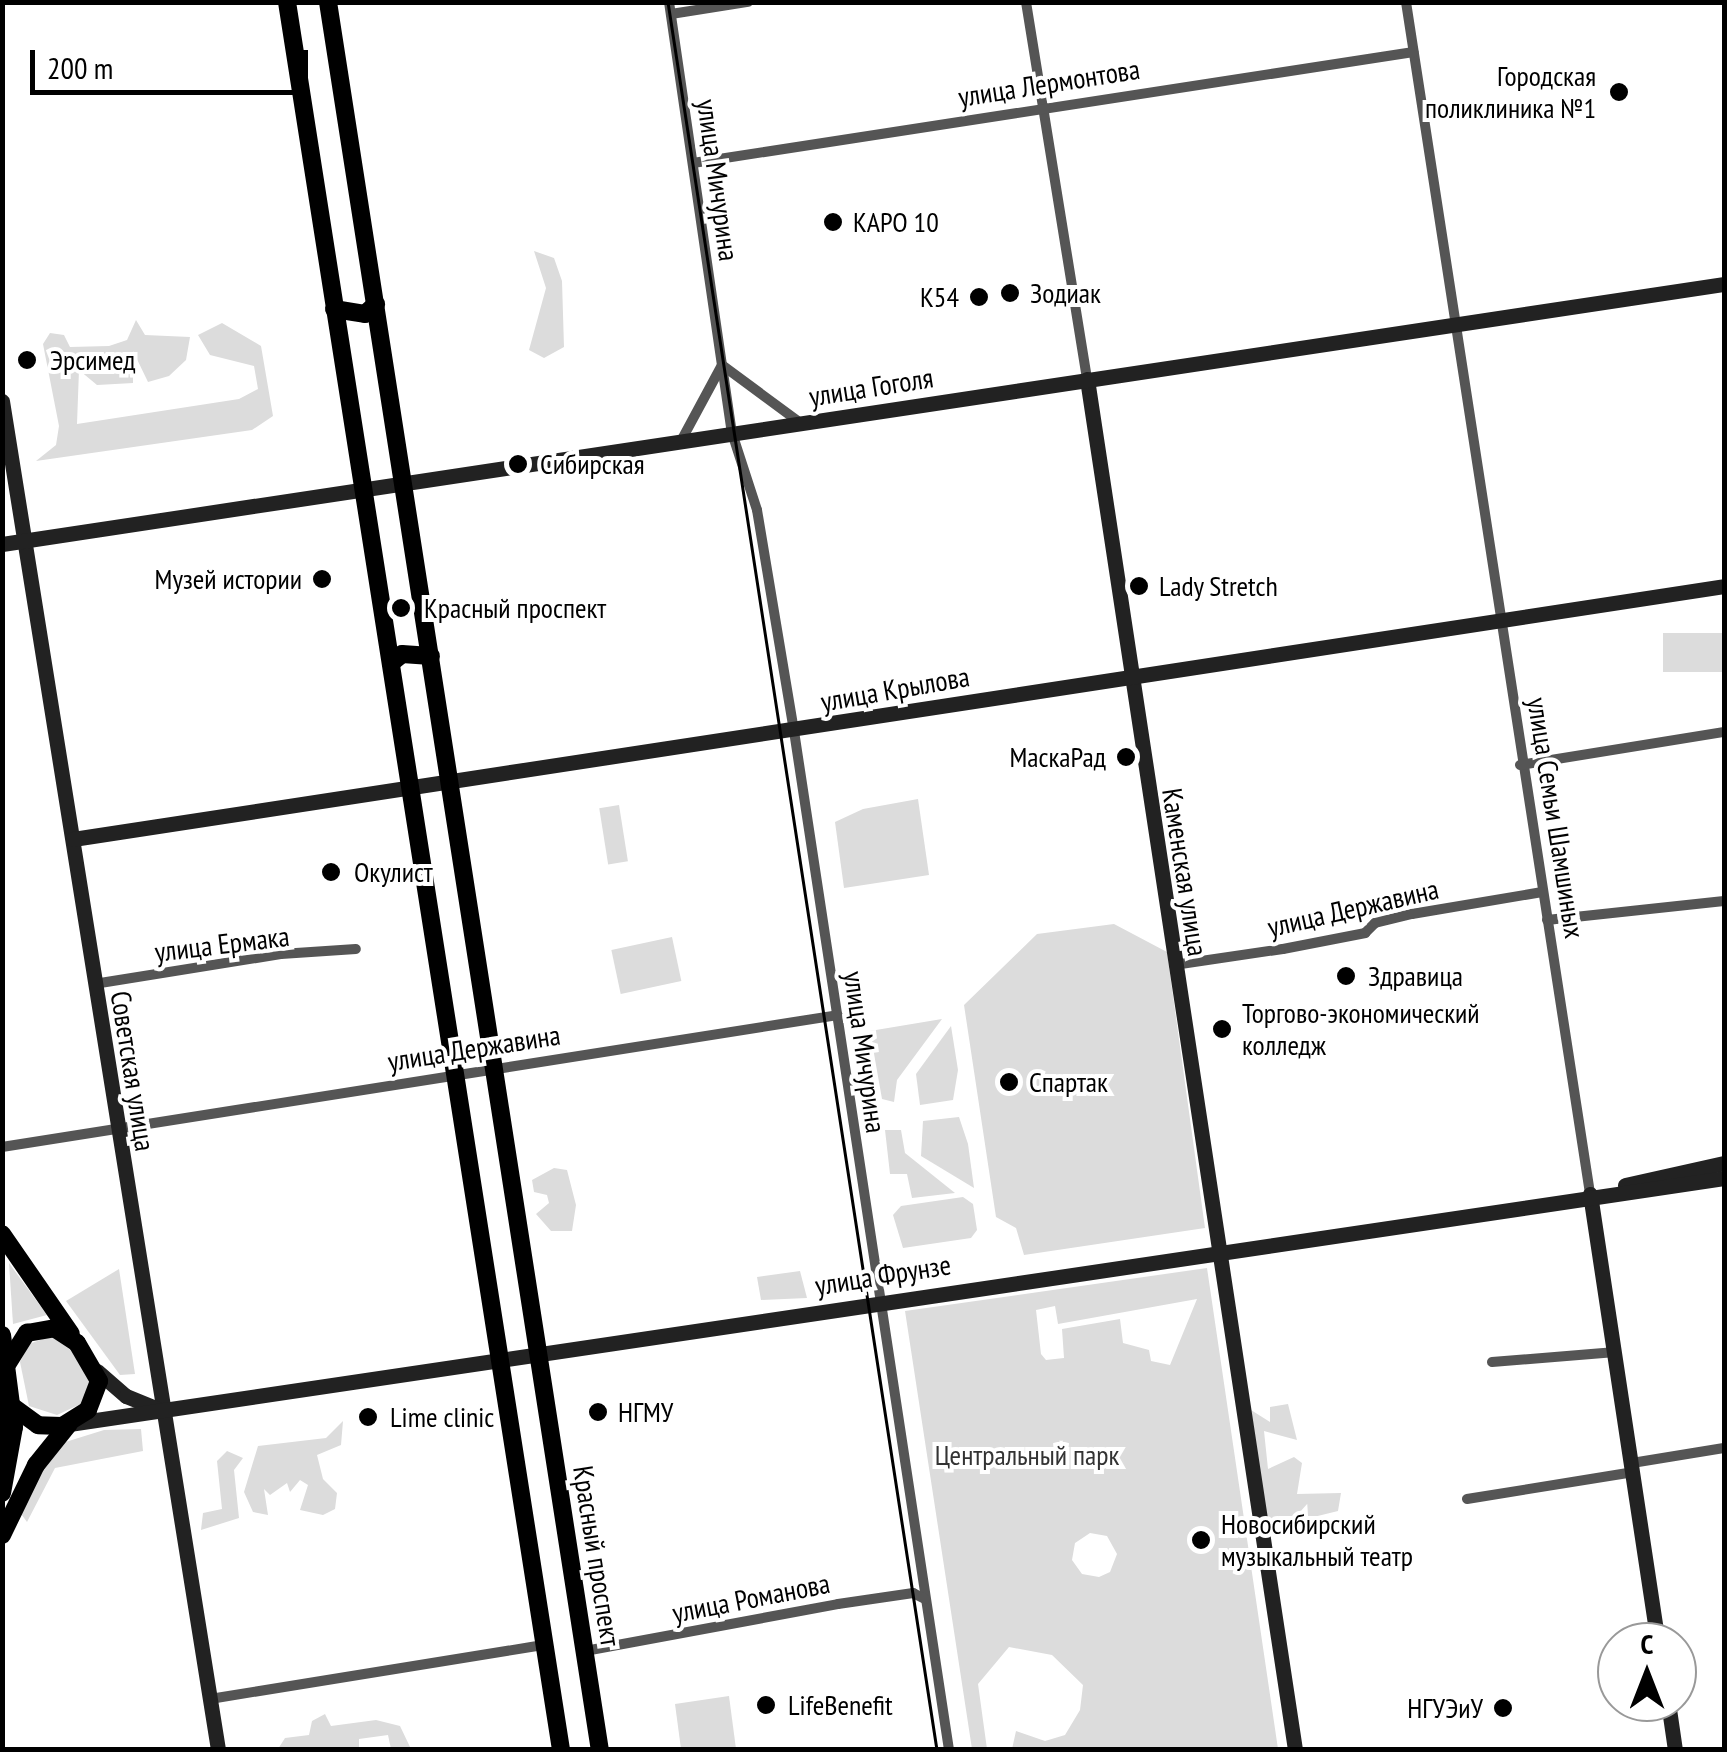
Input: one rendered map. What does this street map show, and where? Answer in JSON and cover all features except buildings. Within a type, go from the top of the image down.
[{"type":"main road","points":[[287,2],[561,1750]]},
{"type":"main road","name":"Красный проспект","points":[[328,2],[497,1067],[600,1750]]},
{"type":"main road","points":[[334,310],[365,314],[376,304]]},
{"type":"main road","points":[[390,663],[402,654],[431,656]]},
{"type":"main road","points":[[2,1234],[97,1371],[92,1404],[69,1424],[36,1466],[2,1535]]},
{"type":"main road","points":[[8,1363],[14,1345],[36,1329],[63,1331],[78,1343]]},
{"type":"main road","points":[[2,1335],[13,1407],[14,1449],[2,1494]]},
{"type":"main road","points":[[13,1407],[38,1425],[69,1424]]},
{"type":"street","points":[[670,8],[748,2]]},
{"type":"street","name":"Каменская улица","points":[[1026,2],[1295,1750]]},
{"type":"street","name":"улица Семьи Шамшиных","points":[[1406,2],[1520,765],[1548,920],[1655,1622]]},
{"type":"street","name":"улица Мичурина","points":[[670,8],[732,433],[756,510],[794,731],[950,1750]]},
{"type":"street","name":"улица Лермонтова","points":[[693,163],[1044,105],[1413,52]]},
{"type":"street","name":"улица Гоголя","points":[[2,544],[1724,284]]},
{"type":"street","points":[[681,441],[722,365],[800,423]]},
{"type":"street","name":"Советская улица","points":[[2,401],[218,1750]]},
{"type":"street","name":"улица Крылова","points":[[73,839],[452,784],[1724,586]]},
{"type":"street","points":[[1520,765],[1724,732]]},
{"type":"street","name":"улица Державина","points":[[1174,965],[1299,946],[1364,933],[1394,918],[1542,892]]},
{"type":"street","points":[[1548,920],[1724,901]]},
{"type":"street","name":"улица Ермака","points":[[94,984],[281,954],[356,949]]},
{"type":"street","name":"улица Державина","points":[[2,1147],[838,1015]]},
{"type":"street","name":"улица Фрунзе","points":[[1612,1190],[1651,1176],[1724,1164]]},
{"type":"street","name":"улица Фрунзе","points":[[69,1424],[1612,1190],[1724,1178]]},
{"type":"street","points":[[1492,1362],[1616,1352]]},
{"type":"street","points":[[97,1371],[126,1396],[164,1412]]},
{"type":"street","points":[[1466,1499],[1724,1448]]},
{"type":"street","name":"улица Романова","points":[[585,1652],[838,1604],[913,1593],[925,1598]]},
{"type":"street","points":[[210,1698],[545,1645]]},
{"type":"street","points":[[1671,1722],[1676,1750]]},
{"type":"green space","points":[[534,251],[554,258],[562,281],[564,347],[544,358],[529,350],[546,288]]},
{"type":"green space","points":[[136,320],[145,335],[190,337],[186,360],[169,376],[148,382],[133,351],[133,383],[97,385],[79,370],[77,424],[239,399],[258,389],[254,366],[210,355],[198,335],[222,323],[261,346],[273,416],[252,430],[36,461],[56,445],[59,426],[43,344],[50,333],[64,335],[70,347],[109,346],[127,340]]},
{"type":"green space","points":[[1663,633],[1724,633],[1724,672],[1663,672]]},
{"type":"green space","points":[[918,799],[929,875],[844,888],[835,822],[863,809]]},
{"type":"green space","points":[[619,805],[628,861],[608,864],[599,808]]},
{"type":"green space","name":"Спартак","points":[[1114,924],[1167,952],[1205,1228],[1024,1255],[1016,1228],[996,1217],[964,1005],[1037,934]]},
{"type":"green space","points":[[672,937],[681,981],[621,994],[611,950]]},
{"type":"green space","points":[[942,1019],[897,1080],[894,1102],[882,1099],[870,1031]]},
{"type":"green space","points":[[951,1026],[958,1070],[953,1100],[920,1105],[916,1074]]},
{"type":"green space","points":[[959,1117],[968,1144],[974,1188],[921,1156],[923,1121]]},
{"type":"green space","points":[[885,1130],[901,1130],[905,1153],[955,1193],[912,1198],[907,1174],[890,1174]]},
{"type":"green space","points":[[554,1168],[567,1170],[576,1205],[572,1231],[551,1231],[536,1214],[549,1203],[547,1195],[534,1192],[532,1180]]},
{"type":"green space","points":[[963,1197],[973,1204],[977,1230],[971,1238],[903,1248],[893,1215],[901,1206]]},
{"type":"green space","points":[[9,1263],[47,1315],[13,1324]]},
{"type":"green space","name":"Центральный парк","points":[[1207,1268],[1278,1749],[1012,1749],[1016,1731],[1045,1741],[1065,1735],[1080,1710],[1083,1685],[1052,1655],[1009,1647],[978,1684],[987,1749],[972,1749],[905,1311]],"holes":[[[1197,1299],[1170,1365],[1151,1361],[1149,1350],[1123,1343],[1120,1319],[1062,1329],[1064,1358],[1046,1360],[1041,1354],[1036,1310],[1055,1306],[1058,1324]],[[1090,1533],[1107,1536],[1117,1554],[1110,1572],[1099,1577],[1082,1574],[1072,1560],[1075,1543]]]},
{"type":"green space","points":[[119,1269],[135,1374],[120,1375],[66,1301]]},
{"type":"green space","points":[[800,1271],[807,1298],[761,1300],[757,1277]]},
{"type":"green space","points":[[51,1336],[71,1346],[91,1382],[85,1402],[57,1415],[29,1406],[20,1362],[29,1344]]},
{"type":"green space","points":[[1288,1404],[1297,1440],[1264,1431],[1268,1469],[1294,1457],[1302,1463],[1297,1494],[1341,1493],[1338,1511],[1268,1525],[1251,1410],[1270,1422],[1270,1407]]},
{"type":"green space","points":[[343,1421],[341,1445],[317,1455],[323,1479],[337,1493],[335,1509],[323,1515],[300,1510],[308,1485],[300,1480],[290,1492],[287,1483],[270,1495],[264,1489],[268,1515],[253,1512],[244,1492],[258,1446],[326,1438]]},
{"type":"green space","points":[[141,1429],[143,1451],[55,1468],[27,1522],[19,1511],[39,1467],[59,1444],[104,1430]]},
{"type":"green space","points":[[227,1451],[243,1458],[234,1470],[239,1518],[201,1530],[203,1513],[222,1509],[217,1461]]},
{"type":"green space","points":[[729,1696],[736,1749],[681,1749],[675,1704]]},
{"type":"green space","points":[[325,1714],[331,1726],[376,1720],[400,1726],[411,1749],[391,1749],[388,1735],[359,1739],[359,1749],[278,1749],[285,1738],[309,1735],[312,1721]]},
{"type":"tram line","points":[[668,2],[937,1750]]},
{"type":"place","name":"Городская поликлиника №1","points":[[1619,92]]},
{"type":"place","name":"КАРО 10","points":[[833,222]]},
{"type":"place","name":"Зодиак","points":[[1010,293]]},
{"type":"place","name":"К54","points":[[979,297]]},
{"type":"place","name":"Эрсимед","points":[[27,360]]},
{"type":"place","name":"Сибирская","points":[[518,464]]},
{"type":"place","name":"Музей истории","points":[[322,579]]},
{"type":"place","name":"Lady Stretch","points":[[1139,586]]},
{"type":"place","name":"Красный проспект","points":[[401,608]]},
{"type":"place","name":"МаскаРад","points":[[1126,757]]},
{"type":"place","name":"Окулист","points":[[331,872]]},
{"type":"place","name":"Здравица","points":[[1346,976]]},
{"type":"place","name":"Торгово-экономический колледж","points":[[1222,1029]]},
{"type":"place","name":"Спартак","points":[[1009,1082]]},
{"type":"place","name":"НГМУ","points":[[598,1412]]},
{"type":"place","name":"Lime clinic","points":[[368,1417]]},
{"type":"place","name":"Новосибирский музыкальный театр","points":[[1201,1540]]},
{"type":"place","name":"LifeBenefit","points":[[766,1705]]},
{"type":"place","name":"НГУЭиУ","points":[[1503,1708]]}]
